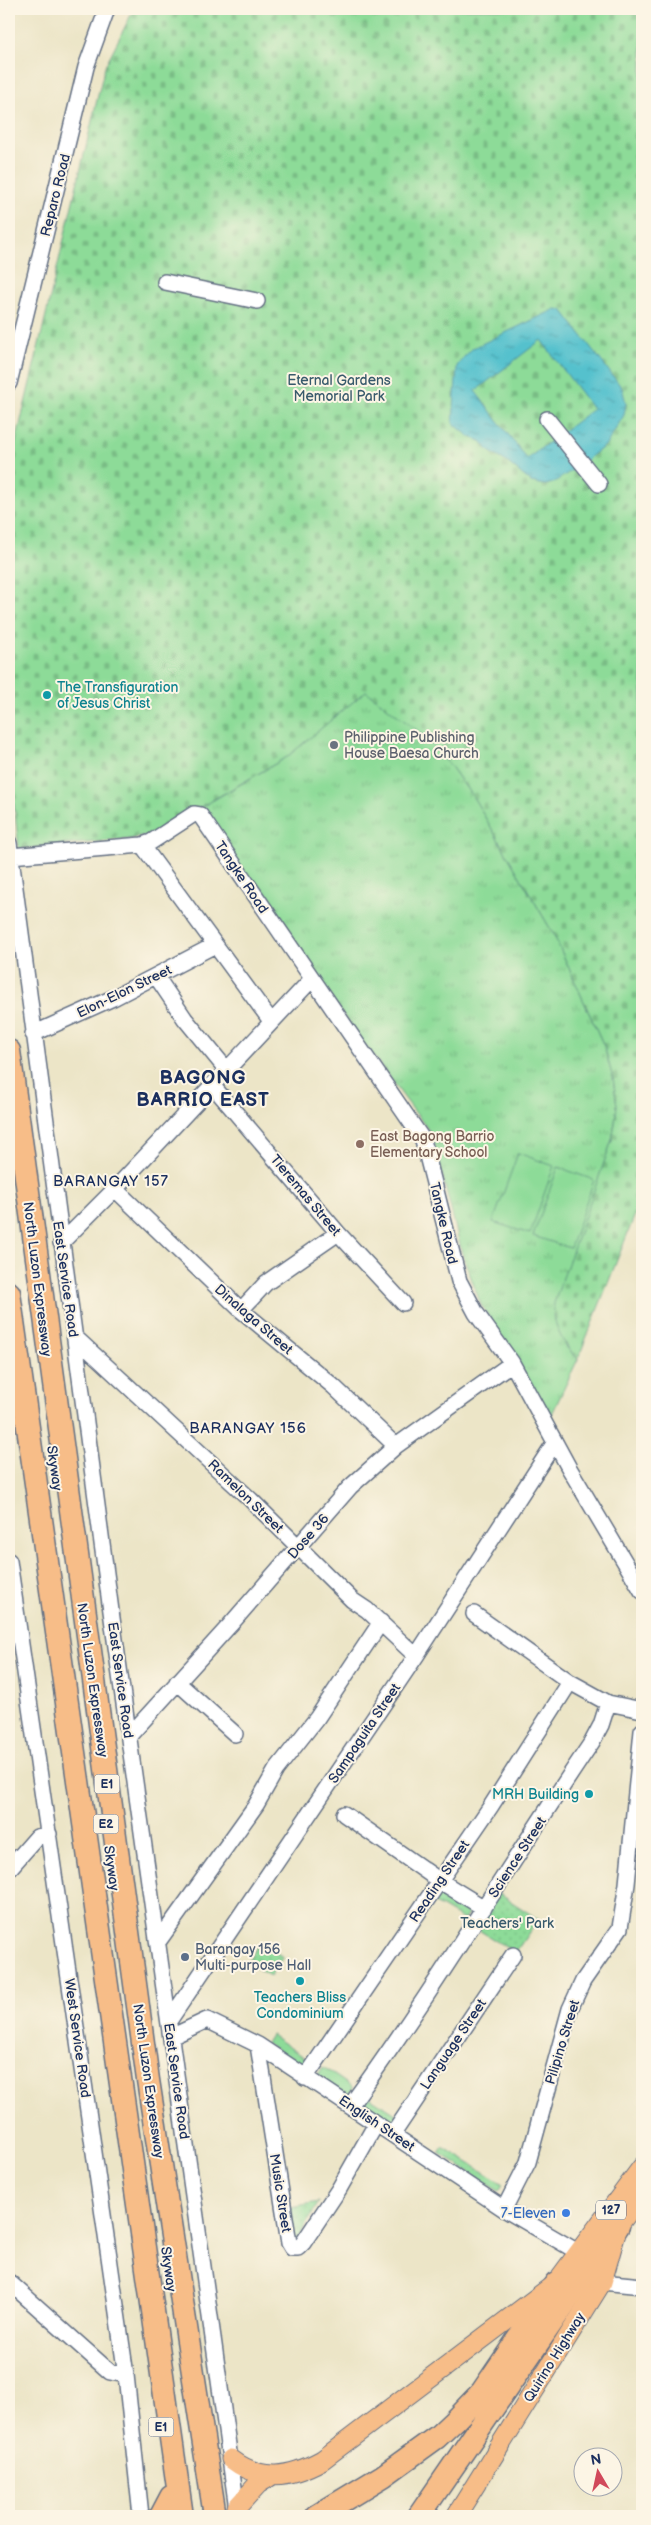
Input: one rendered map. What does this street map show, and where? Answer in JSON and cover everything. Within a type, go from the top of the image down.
[{"type":"highway","name":"North Luzon Expressway","points":[[9,1051],[147,2070],[215,2516]]},
{"type":"highway","name":"Skyway","points":[[9,1132],[204,2516]]},
{"type":"highway","name":"Skyway","points":[[9,1293],[182,2516]]},
{"type":"highway","name":"E1","points":[[9,1339],[172,2506],[161,2516]]},
{"type":"highway","points":[[317,2516],[383,2476],[437,2437],[482,2392],[532,2334],[618,2226]]},
{"type":"highway","points":[[419,2516],[532,2334],[556,2283]]},
{"type":"main road","name":"127","points":[[556,2283],[642,2167]]},
{"type":"main road","name":"Quirino Highway","points":[[456,2516],[602,2282],[618,2226],[642,2194]]},
{"type":"main road","points":[[238,2512],[252,2489],[271,2476],[305,2470],[322,2460],[556,2283]]},
{"type":"main road","points":[[231,2459],[243,2468],[271,2476]]},
{"type":"street","name":"Reparo Road","points":[[9,383],[86,67],[107,9]]},
{"type":"street","points":[[165,282],[256,301]]},
{"type":"street","points":[[547,419],[599,484]]},
{"type":"street","name":"Tangke Road","points":[[142,845],[151,842],[194,814],[200,815],[423,1140],[459,1281],[476,1313],[512,1363],[555,1442],[642,1591]]},
{"type":"street","points":[[10,849],[142,845],[271,1021]]},
{"type":"street","name":"East Service Road","points":[[10,849],[32,1034],[168,2021],[238,2512]]},
{"type":"street","name":"Elon-Elon Street","points":[[32,1034],[156,976],[215,945]]},
{"type":"street","points":[[156,976],[185,1019],[226,1069]]},
{"type":"street","points":[[61,1243],[115,1189],[312,979]]},
{"type":"street","name":"Tieremas Street","points":[[212,1085],[338,1233],[403,1303]]},
{"type":"street","name":"Dinalaga Street","points":[[115,1189],[241,1310],[333,1386],[396,1446]]},
{"type":"street","points":[[241,1310],[266,1283],[338,1233]]},
{"type":"street","name":"Ramelon Street","points":[[75,1337],[233,1483],[352,1600],[380,1622],[416,1656]]},
{"type":"street","name":"Dose 36","points":[[129,1736],[350,1486],[396,1446],[512,1363]]},
{"type":"street","name":"Sampaguita Street","points":[[168,2021],[416,1656],[555,1442]]},
{"type":"street","name":"West Service Road","points":[[9,1560],[126,2375],[141,2516]]},
{"type":"street","points":[[474,1614],[570,1682],[608,1703],[642,1710]]},
{"type":"street","points":[[158,1942],[256,1805],[276,1770],[317,1718],[380,1622]]},
{"type":"street","points":[[177,1682],[235,1734]]},
{"type":"street","name":"Reading Street","points":[[305,2078],[440,1881],[570,1682]]},
{"type":"street","name":"Science Street","points":[[350,2106],[404,2032],[592,1742],[601,1725],[608,1703]]},
{"type":"street","name":"Pilipino Street","points":[[504,2209],[528,2162],[570,2009],[583,1981],[620,1928],[627,1884],[642,1731]]},
{"type":"street","points":[[344,1814],[440,1881],[484,1908]]},
{"type":"street","points":[[12,1858],[37,1838],[49,1834]]},
{"type":"street","name":"Language Street","points":[[393,2134],[513,1955]]},
{"type":"street","name":"English Street","points":[[171,2037],[207,2020],[258,2045],[504,2209],[578,2252]]},
{"type":"street","name":"Music Street","points":[[258,2045],[289,2243],[292,2248],[298,2248],[303,2243],[339,2189],[376,2124]]},
{"type":"street","points":[[9,2282],[110,2372],[126,2375]]},
{"type":"street","points":[[602,2282],[642,2286]]},
{"type":"green space","name":"Eternal Gardens Memorial Park","points":[[134,9],[642,9],[642,1197],[578,1359],[563,1341],[557,1327],[554,1303],[612,1140],[617,1105],[613,1078],[604,1046],[554,935],[475,800],[450,765],[424,736],[366,691],[287,757],[152,835],[131,839],[19,849],[9,760],[9,471],[105,66]]},
{"type":"green space","points":[[366,690],[424,736],[450,765],[475,800],[554,935],[604,1046],[613,1078],[617,1105],[612,1140],[553,1316],[567,1348],[578,1359],[551,1416],[481,1305],[462,1253],[432,1135],[314,976],[200,808],[287,757]]},
{"type":"green space","points":[[518,1153],[554,1166],[530,1234],[493,1222]]},
{"type":"green space","points":[[558,1167],[594,1180],[570,1248],[533,1236]]},
{"type":"green space","points":[[440,1890],[471,1909],[464,1920],[433,1902]]},
{"type":"green space","name":"Teachers' Park","points":[[498,1893],[538,1919],[515,1953],[474,1927]]},
{"type":"green space","points":[[260,1942],[283,1957],[270,1976],[247,1963]]},
{"type":"green space","points":[[271,2035],[310,2061],[305,2069],[266,2043]]},
{"type":"green space","points":[[323,2067],[353,2088],[348,2096],[317,2076]]},
{"type":"green space","points":[[369,2097],[399,2116],[394,2124],[363,2105]]},
{"type":"green space","points":[[443,2147],[503,2184],[499,2191],[439,2153]]},
{"type":"green space","points":[[319,2202],[293,2247],[286,2208]]},
{"type":"water","points":[[556,309],[562,310],[622,388],[626,403],[624,415],[606,445],[577,467],[553,483],[545,485],[531,482],[507,462],[489,451],[481,441],[470,437],[453,423],[457,366],[473,348]],"holes":[[[541,340],[593,409],[527,459],[475,391]]]},
{"type":"place","name":"The Transfiguration of Jesus Christ","points":[[47,695]]},
{"type":"place","name":"Philippine Publishing House Baesa Church","points":[[334,745]]},
{"type":"place","name":"East Bagong Barrio Elementary School","points":[[360,1144]]},
{"type":"place","name":"MRH Building","points":[[589,1794]]},
{"type":"place","name":"Barangay 156 Multi-purpose Hall","points":[[185,1957]]},
{"type":"place","name":"Teachers Bliss Condominium","points":[[300,1981]]},
{"type":"place","name":"7-Eleven","points":[[566,2213]]},
{"type":"district","name":"BAGONG BARRIO EAST","points":[[203,1088]]},
{"type":"district","name":"BARANGAY 157","points":[[111,1181]]},
{"type":"district","name":"BARANGAY 156","points":[[248,1428]]}]
